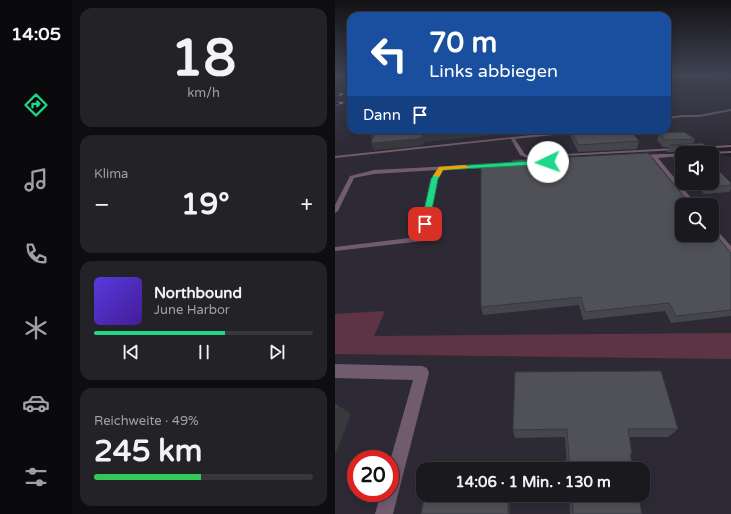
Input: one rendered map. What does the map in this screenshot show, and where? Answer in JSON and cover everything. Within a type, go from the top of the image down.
[{"type":"street","points":[[335,371],[421,373],[399,457]]},
{"type":"street","points":[[384,514],[387,502]]},
{"type":"lane","points":[[671,118],[699,116],[731,110]]},
{"type":"lane","points":[[335,157],[408,151],[440,145],[552,134]]},
{"type":"lane","points":[[512,138],[522,154],[527,157],[675,149]]},
{"type":"lane","points":[[719,147],[731,146]]},
{"type":"lane","points":[[719,153],[731,152]]},
{"type":"lane","points":[[638,157],[675,155]]},
{"type":"lane","points":[[654,156],[688,198]]},
{"type":"lane","points":[[335,211],[352,176],[374,172],[496,165]]},
{"type":"lane","points":[[335,250],[421,239],[435,179],[441,168]]},
{"type":"lane","points":[[719,236],[731,251]]},
{"type":"shaded area","points":[[335,99],[347,99],[347,134],[671,134],[671,99],[731,99],[731,144],[719,147],[675,146],[675,190],[719,190],[719,154],[731,157],[731,514],[335,514]],"holes":[[[588,153],[641,153],[505,160]]]},
{"type":"shaded area","points":[[385,311],[374,336],[731,333],[731,359],[335,354],[335,314]]},
{"type":"building","points":[[684,132],[695,139],[665,140],[660,134],[671,134],[671,133]]},
{"type":"building","points":[[371,134],[434,134],[423,135],[417,139],[371,143],[374,135],[370,136]]},
{"type":"building","points":[[573,134],[633,134],[639,141],[578,145]]},
{"type":"building","points":[[702,143],[706,146],[686,146],[670,145]]},
{"type":"building","points":[[648,153],[675,186],[675,190],[679,190],[685,198],[675,198],[675,242],[719,242],[719,238],[731,253],[731,310],[676,316],[669,303],[585,312],[581,297],[481,307],[481,165],[512,163],[512,160]]},
{"type":"building","points":[[719,171],[731,183],[731,185],[719,186]]},
{"type":"building","points":[[661,371],[678,429],[628,429],[632,462],[569,462],[567,429],[513,430],[515,372]]},
{"type":"building","points":[[335,405],[338,405],[335,412]]},
{"type":"building","points":[[424,502],[508,502],[508,514],[421,514]]},
{"type":"building","points":[[572,502],[639,502],[642,514],[573,514]]},
{"type":"railway","points":[[335,104],[347,102]]},
{"type":"slow traffic","points":[[437,176],[441,168],[465,167]]},
{"type":"route","points":[[425,224],[435,179],[441,168],[548,162]]}]
